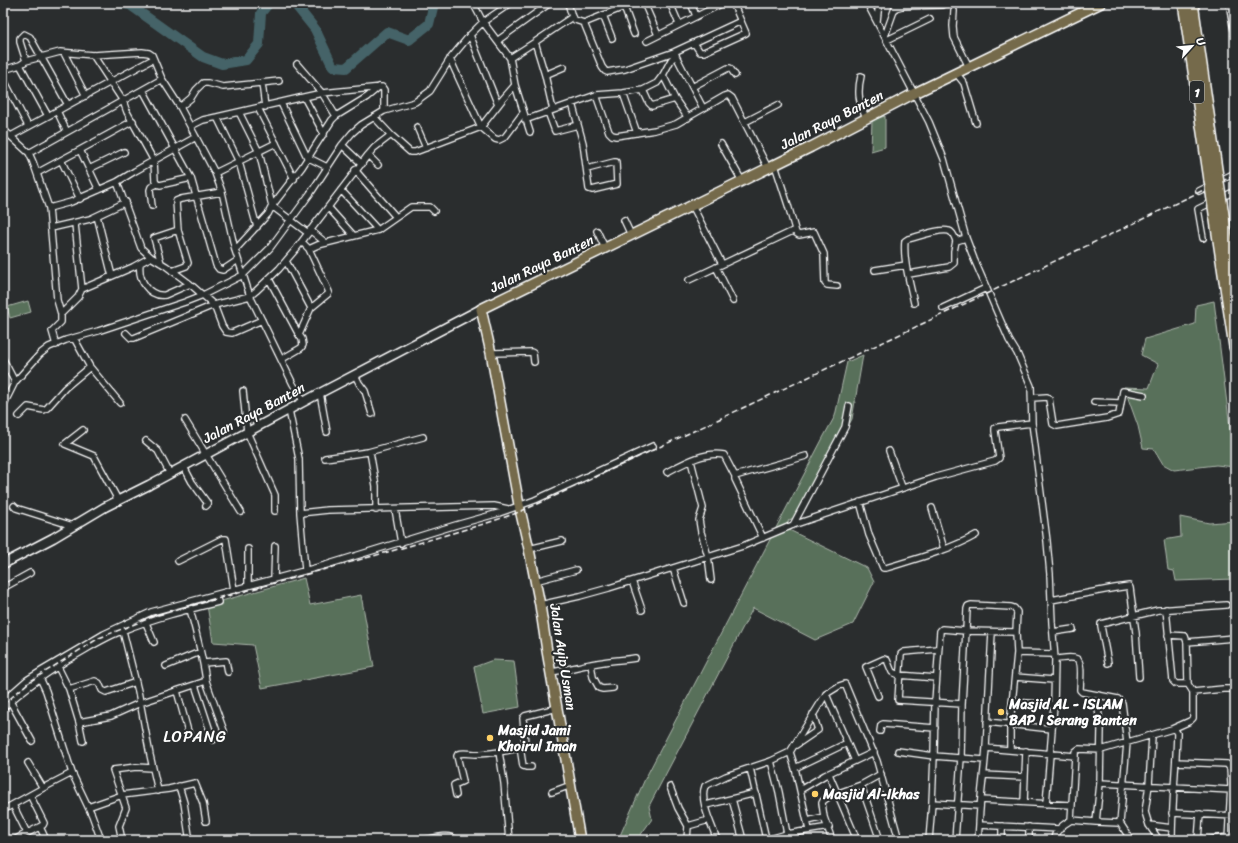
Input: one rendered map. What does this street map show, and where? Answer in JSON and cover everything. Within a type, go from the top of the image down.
[{"type":"highway","name":"1","points":[[1184,3],[1213,178],[1235,347]]},
{"type":"highway","name":"1","points":[[1192,3],[1213,178]]},
{"type":"highway","name":"1","points":[[1217,205],[1235,292]]},
{"type":"main road","name":"Jalan Raya Banten","points":[[3,564],[118,500],[184,467],[320,393],[481,309],[631,235],[694,208],[742,181],[915,92],[1101,3]]},
{"type":"main road","name":"Jalan Ayip Usman","points":[[481,309],[491,352],[519,505],[540,605],[550,672],[580,840]]},
{"type":"street","points":[[473,3],[483,22],[510,58],[515,86],[530,132]]},
{"type":"street","points":[[3,406],[15,382],[40,354],[49,347],[169,308],[203,295],[243,275],[270,248],[352,133],[361,125],[384,111],[415,102],[426,95],[436,84],[450,59],[470,35],[502,6],[511,3]]},
{"type":"street","points":[[497,41],[550,3]]},
{"type":"street","points":[[568,3],[572,17],[575,20],[584,23],[634,3]]},
{"type":"street","points":[[644,3],[658,35]]},
{"type":"street","points":[[670,3],[679,24]]},
{"type":"street","points":[[691,3],[696,16]]},
{"type":"street","points":[[694,42],[700,52],[704,52],[746,33],[733,3]]},
{"type":"street","points":[[867,3],[915,92],[929,122],[944,159],[966,238],[1009,340],[1030,382],[1032,422],[1047,541],[1054,656],[1054,705],[1046,804]]},
{"type":"street","points":[[877,21],[879,3]]},
{"type":"street","points":[[886,38],[895,8],[914,4],[942,5],[945,3]]},
{"type":"street","points":[[1229,3],[1235,37]]},
{"type":"street","points":[[647,41],[720,4]]},
{"type":"street","points":[[624,7],[634,34]]},
{"type":"street","points":[[954,11],[954,37],[969,67]]},
{"type":"street","points":[[603,15],[612,38]]},
{"type":"street","points":[[510,58],[572,17]]},
{"type":"street","points":[[886,38],[930,20]]},
{"type":"street","points":[[584,23],[604,72],[612,72],[675,53],[694,42],[741,21]]},
{"type":"street","points":[[26,61],[20,42],[20,38],[24,34],[30,37],[68,105]]},
{"type":"street","points":[[470,35],[498,105]]},
{"type":"street","points":[[535,42],[545,75],[550,111],[555,131],[578,125]]},
{"type":"street","points":[[3,70],[41,56],[60,52],[93,55],[142,52],[150,53],[162,79],[191,126],[215,173],[222,192],[238,260],[250,296],[293,384],[304,402]]},
{"type":"street","points":[[64,53],[86,96]]},
{"type":"street","points":[[525,120],[596,95],[623,94],[644,90],[657,83],[675,53]]},
{"type":"street","points":[[675,53],[703,108]]},
{"type":"street","points":[[93,55],[123,101],[154,161],[155,181],[157,184]]},
{"type":"street","points":[[11,136],[154,59]]},
{"type":"street","points":[[450,59],[480,127],[496,139],[499,140],[505,137],[523,113]]},
{"type":"street","points":[[20,64],[48,116]]},
{"type":"street","points":[[297,64],[322,93],[336,116]]},
{"type":"street","points":[[545,75],[564,67]]},
{"type":"street","points":[[692,87],[728,68],[730,68],[735,75]]},
{"type":"street","points":[[956,73],[964,84],[976,123]]},
{"type":"street","points":[[663,75],[675,99],[688,118]]},
{"type":"street","points":[[861,76],[858,88],[860,103],[866,118]]},
{"type":"street","points":[[3,78],[28,126]]},
{"type":"street","points":[[29,153],[162,79]]},
{"type":"street","points":[[180,107],[191,98],[203,83],[208,82],[223,87],[279,81]]},
{"type":"street","points":[[262,83],[266,107]]},
{"type":"street","points":[[374,117],[410,152],[415,152],[480,127],[515,86]]},
{"type":"street","points":[[191,126],[203,120],[266,107],[322,93],[379,87],[383,88],[384,90],[384,111]]},
{"type":"street","points":[[236,250],[268,214],[272,206],[294,178],[336,116],[367,97],[379,87]]},
{"type":"street","points":[[143,90],[191,178],[218,268],[223,270],[238,260]]},
{"type":"street","points":[[644,90],[649,103],[652,106],[675,99]]},
{"type":"street","points":[[623,94],[637,133]]},
{"type":"street","points":[[596,95],[609,132],[612,136],[621,136],[676,124],[725,96],[728,95],[732,98],[771,166],[788,205],[797,235],[814,232],[824,254],[825,283],[827,285],[837,286]]},
{"type":"street","points":[[304,97],[324,134]]},
{"type":"street","points":[[281,103],[308,157],[327,167]]},
{"type":"street","points":[[572,103],[584,143],[589,189],[617,184],[616,162],[587,169]]},
{"type":"street","points":[[745,122],[778,105]]},
{"type":"street","points":[[258,108],[294,178]]},
{"type":"street","points":[[57,111],[67,132]]},
{"type":"street","points":[[239,112],[259,152],[272,206],[326,243]]},
{"type":"street","points":[[217,117],[239,162],[257,227]]},
{"type":"street","points":[[37,173],[133,121]]},
{"type":"street","points":[[3,126],[29,153],[49,208],[52,228],[57,300],[61,314],[61,322],[52,331],[56,345]]},
{"type":"street","points":[[417,127],[426,148]]},
{"type":"street","points":[[126,333],[131,338],[134,338],[214,305],[250,296],[269,279],[302,242],[355,170],[362,164],[374,148],[391,135]]},
{"type":"street","points":[[49,208],[80,199],[118,182],[196,138]]},
{"type":"street","points":[[215,173],[276,143]]},
{"type":"street","points":[[721,144],[742,181]]},
{"type":"street","points":[[342,145],[362,164]]},
{"type":"street","points":[[80,150],[99,190]]},
{"type":"street","points":[[89,170],[124,152]]},
{"type":"street","points":[[368,155],[378,165]]},
{"type":"street","points":[[61,160],[80,199]]},
{"type":"street","points":[[355,170],[396,217]]},
{"type":"street","points":[[1199,191],[1235,173]]},
{"type":"street","points":[[152,206],[151,187],[157,184],[160,185],[191,178]]},
{"type":"street","points":[[118,182],[141,248],[151,257],[162,263],[190,284],[214,305],[222,326],[226,332],[232,333],[262,320]]},
{"type":"street","points":[[340,190],[378,230]]},
{"type":"street","points":[[1203,238],[1198,209],[1235,191]]},
{"type":"street","points":[[172,271],[188,265],[178,230],[176,201],[222,192]]},
{"type":"street","points":[[52,228],[75,224],[97,216],[126,202]]},
{"type":"street","points":[[309,249],[326,243],[378,230],[413,206],[430,207],[434,211]]},
{"type":"street","points":[[328,207],[354,236]]},
{"type":"street","points":[[694,208],[722,264]]},
{"type":"street","points":[[97,216],[112,276]]},
{"type":"street","points":[[624,220],[631,235]]},
{"type":"street","points":[[75,224],[82,290]]},
{"type":"street","points":[[162,263],[154,238],[178,230]]},
{"type":"street","points":[[689,280],[795,230]]},
{"type":"street","points":[[909,274],[953,265],[956,241],[953,233],[948,230],[905,241],[904,249],[906,265],[914,303]]},
{"type":"street","points":[[597,231],[605,248]]},
{"type":"street","points":[[956,241],[966,238]]},
{"type":"street","points":[[299,335],[311,308],[329,292],[309,249],[302,242]]},
{"type":"street","points":[[61,314],[78,297],[82,290],[140,264],[151,257]]},
{"type":"street","points":[[286,261],[311,308]]},
{"type":"street","points":[[140,264],[140,273],[145,286],[152,292],[165,295],[190,284]]},
{"type":"street","points":[[875,270],[906,265]]},
{"type":"street","points":[[716,267],[733,302]]},
{"type":"street","points":[[269,279],[302,339],[303,345],[301,348],[282,359]]},
{"type":"street","points":[[943,308],[986,288]]},
{"type":"street","points":[[74,338],[90,367],[120,403]]},
{"type":"street","points":[[491,352],[531,352],[533,353],[534,362]]},
{"type":"street","points":[[3,360],[15,382]]},
{"type":"street","points":[[19,416],[28,407],[42,409],[47,408],[65,388],[90,367]]},
{"type":"street","points":[[355,375],[365,391],[372,414]]},
{"type":"street","points":[[243,390],[247,432],[275,495],[275,511]]},
{"type":"street","points":[[1032,398],[1047,397],[1049,399],[1053,424],[1057,426],[1115,416],[1119,414],[1123,391],[1144,395]]},
{"type":"street","points":[[320,393],[327,432]]},
{"type":"street","points":[[1094,402],[1120,403]]},
{"type":"street","points":[[792,525],[845,427],[849,406]]},
{"type":"street","points":[[289,410],[299,459],[300,513],[305,570]]},
{"type":"street","points":[[185,420],[241,512]]},
{"type":"street","points":[[540,605],[580,596],[632,581],[743,546],[792,525],[902,487],[997,461],[999,458],[995,428],[1032,422]]},
{"type":"street","points":[[83,430],[66,442],[66,444],[94,456],[118,500]]},
{"type":"street","points":[[325,458],[370,452],[423,437]]},
{"type":"street","points":[[146,441],[158,451],[170,474]]},
{"type":"street","points":[[3,708],[7,700],[27,680],[88,643],[120,626],[161,608],[216,595],[326,565],[456,525],[499,514],[535,500],[653,446]]},
{"type":"street","points":[[889,451],[902,487]]},
{"type":"street","points":[[370,452],[376,486],[376,510]]},
{"type":"street","points":[[667,472],[709,454],[724,455],[735,476],[762,538]]},
{"type":"street","points":[[735,476],[806,456]]},
{"type":"street","points":[[691,461],[702,502],[703,508],[699,520],[708,556],[711,580]]},
{"type":"street","points":[[184,467],[192,482],[208,504],[206,506]]},
{"type":"street","points":[[860,502],[869,535],[883,568],[960,544],[976,535]]},
{"type":"street","points":[[14,506],[22,510],[73,526]]},
{"type":"street","points":[[300,513],[328,510],[494,506],[508,510]]},
{"type":"street","points":[[932,508],[944,549]]},
{"type":"street","points":[[395,509],[401,543]]},
{"type":"street","points":[[178,561],[222,539],[226,539],[234,590]]},
{"type":"street","points":[[529,549],[562,541]]},
{"type":"street","points":[[274,579],[275,546]]},
{"type":"street","points":[[248,549],[248,586]]},
{"type":"street","points":[[673,568],[684,603]]},
{"type":"street","points":[[535,581],[576,570]]},
{"type":"street","points":[[3,588],[30,573]]},
{"type":"street","points":[[632,581],[642,610]]},
{"type":"street","points":[[1051,600],[1127,586],[1130,588],[1139,662],[1139,677]]},
{"type":"street","points":[[7,700],[90,647],[122,631],[190,609],[218,602],[216,595]]},
{"type":"street","points":[[955,840],[961,758],[966,631],[968,606],[971,605],[992,605],[1016,609],[1018,653],[1010,724],[1010,750]]},
{"type":"street","points":[[1108,663],[1101,624],[1166,609],[1226,605]]},
{"type":"street","points":[[190,609],[204,663],[206,681],[224,731]]},
{"type":"street","points":[[1166,609],[1173,681],[1176,684],[1188,684]]},
{"type":"street","points":[[146,623],[154,642]]},
{"type":"street","points":[[929,840],[932,803],[936,678],[940,631],[942,629],[1016,632]]},
{"type":"street","points":[[1053,632],[1073,629]]},
{"type":"street","points":[[122,631],[136,682],[152,768],[158,791]]},
{"type":"street","points":[[978,840],[980,803],[986,748],[986,722],[992,632]]},
{"type":"street","points":[[1071,820],[1075,752],[1079,749],[1101,750],[1152,736],[1172,729],[1190,721],[1193,718],[1193,692],[1188,684],[1187,642],[1185,635],[1168,635]]},
{"type":"street","points":[[1187,642],[1234,638]]},
{"type":"street","points":[[938,649],[904,652],[902,654],[898,700],[962,704]]},
{"type":"street","points":[[166,666],[200,652]]},
{"type":"street","points":[[1018,653],[1077,659],[1081,665],[1080,691],[1096,696],[1121,700],[1127,743],[1120,823],[1131,840]]},
{"type":"street","points":[[550,672],[591,664],[635,658]]},
{"type":"street","points":[[878,696],[866,668],[867,665],[885,659],[892,672],[899,675],[936,678]]},
{"type":"street","points":[[204,663],[226,662],[228,672]]},
{"type":"street","points":[[591,664],[593,677],[599,688],[613,688]]},
{"type":"street","points":[[58,667],[69,689],[83,741]]},
{"type":"street","points":[[40,678],[46,691],[72,773],[92,815],[101,840]]},
{"type":"street","points":[[1015,678],[1054,680]]},
{"type":"street","points":[[69,689],[95,681],[99,682],[102,690],[106,692],[136,682]]},
{"type":"street","points":[[79,722],[111,716],[140,703],[206,681]]},
{"type":"street","points":[[717,840],[709,820],[703,792],[705,786],[726,776],[771,761],[790,752],[826,694],[843,684],[847,685],[874,752],[899,840]]},
{"type":"street","points":[[195,685],[212,740]]},
{"type":"street","points":[[1193,692],[1235,689]]},
{"type":"street","points":[[3,690],[7,700],[32,741]]},
{"type":"street","points":[[177,691],[189,734]]},
{"type":"street","points":[[826,694],[855,761]]},
{"type":"street","points":[[1096,696],[1101,729],[1100,783],[1096,822]]},
{"type":"street","points":[[1013,702],[1054,705]]},
{"type":"street","points":[[456,795],[454,785],[462,781],[457,756],[458,754],[499,752],[520,747],[525,744],[523,718],[525,716],[557,708]]},
{"type":"street","points":[[794,746],[818,730],[813,714]]},
{"type":"street","points":[[986,722],[1052,729]]},
{"type":"street","points":[[880,731],[881,725],[883,724],[935,728]]},
{"type":"street","points":[[1172,729],[1177,733],[1172,812],[1172,840]]},
{"type":"street","points":[[1152,736],[1149,785],[1145,812],[1149,825],[1159,840]]},
{"type":"street","points":[[795,768],[847,743]]},
{"type":"street","points":[[520,747],[523,766],[532,767]]},
{"type":"street","points":[[986,748],[1075,756]]},
{"type":"street","points":[[898,751],[934,756],[985,760]]},
{"type":"street","points":[[1024,802],[1026,751]]},
{"type":"street","points":[[499,752],[509,840]]},
{"type":"street","points":[[790,752],[810,830]]},
{"type":"street","points":[[800,790],[874,752]]},
{"type":"street","points":[[771,761],[787,834]]},
{"type":"street","points":[[1176,762],[1226,764],[1230,768],[1232,815],[1228,839],[1208,840]]},
{"type":"street","points":[[28,763],[43,788]]},
{"type":"street","points":[[122,840],[119,826],[126,808],[113,772],[114,769],[136,767],[152,768]]},
{"type":"street","points":[[750,768],[766,840],[787,834],[828,828]]},
{"type":"street","points":[[3,810],[72,773]]},
{"type":"street","points":[[829,774],[857,840]]},
{"type":"street","points":[[832,840],[824,817],[823,801],[861,785],[881,774]]},
{"type":"street","points":[[984,775],[1024,777]]},
{"type":"street","points":[[88,806],[122,795],[158,791],[195,783],[197,785],[206,821]]},
{"type":"street","points":[[1100,783],[1231,790]]},
{"type":"street","points":[[861,785],[880,840]]},
{"type":"street","points":[[179,786],[184,803],[189,835],[192,840]]},
{"type":"street","points":[[552,792],[571,786]]},
{"type":"street","points":[[670,787],[678,808],[688,826],[687,840]]},
{"type":"street","points":[[706,805],[756,793]]},
{"type":"street","points":[[14,840],[43,825],[44,821],[30,795]]},
{"type":"street","points":[[732,799],[743,840]]},
{"type":"street","points":[[932,803],[958,804],[1024,802],[1071,805]]},
{"type":"street","points":[[13,805],[26,833]]},
{"type":"street","points":[[1172,812],[1232,815]]},
{"type":"street","points":[[1198,840],[1200,814]]},
{"type":"street","points":[[808,821],[824,817]]},
{"type":"street","points":[[688,826],[709,820]]},
{"type":"street","points":[[1054,840],[1054,836],[1071,820],[1120,823]]},
{"type":"street","points":[[979,825],[1060,829]]},
{"type":"street","points":[[1149,825],[1172,828]]},
{"type":"street","points":[[1002,826],[1002,840]]},
{"type":"street","points":[[40,827],[46,840]]},
{"type":"street","points":[[1028,840],[1029,827]]},
{"type":"street","points":[[426,840],[446,836],[456,840]]},
{"type":"green space","points":[[885,116],[885,147],[871,151],[872,120]]},
{"type":"green space","points":[[28,301],[31,312],[10,318],[7,307]]},
{"type":"green space","points":[[1214,301],[1235,467],[1216,465],[1174,470],[1163,464],[1154,449],[1143,448],[1138,426],[1124,387],[1149,388],[1158,364],[1141,355],[1145,339],[1195,324],[1196,305]]},
{"type":"green space","points":[[863,355],[852,419],[801,515],[789,520],[785,528],[867,568],[874,582],[853,624],[815,640],[753,608],[649,806],[652,819],[637,840],[618,840],[645,779],[835,416],[847,362]]},
{"type":"green space","points":[[1180,517],[1209,523],[1235,521],[1235,579],[1176,581],[1174,571],[1168,570],[1164,540],[1181,537]]},
{"type":"green space","points":[[304,578],[310,605],[361,595],[374,667],[262,688],[253,645],[213,642],[207,605]]},
{"type":"green space","points":[[493,660],[514,661],[520,707],[483,714],[474,667]]},
{"type":"waterway","points":[[120,3],[130,5],[203,57],[222,64],[246,60],[259,44],[261,13],[269,3]]},
{"type":"waterway","points":[[294,3],[315,29],[333,67],[346,68],[387,32],[409,40],[429,24],[434,3]]},
{"type":"railway","points":[[3,705],[29,682],[99,638],[155,616],[487,523],[540,503],[988,293],[1235,175]]},
{"type":"place","name":"Masjid AL - ISLAM BAP I Serang Banten","points":[[1001,712]]},
{"type":"place","name":"Masjid Jami Khoirul Iman","points":[[490,738]]},
{"type":"place","name":"Masjid Al-Ikhas","points":[[815,794]]},
{"type":"district","name":"LOPANG","points":[[195,736]]}]
